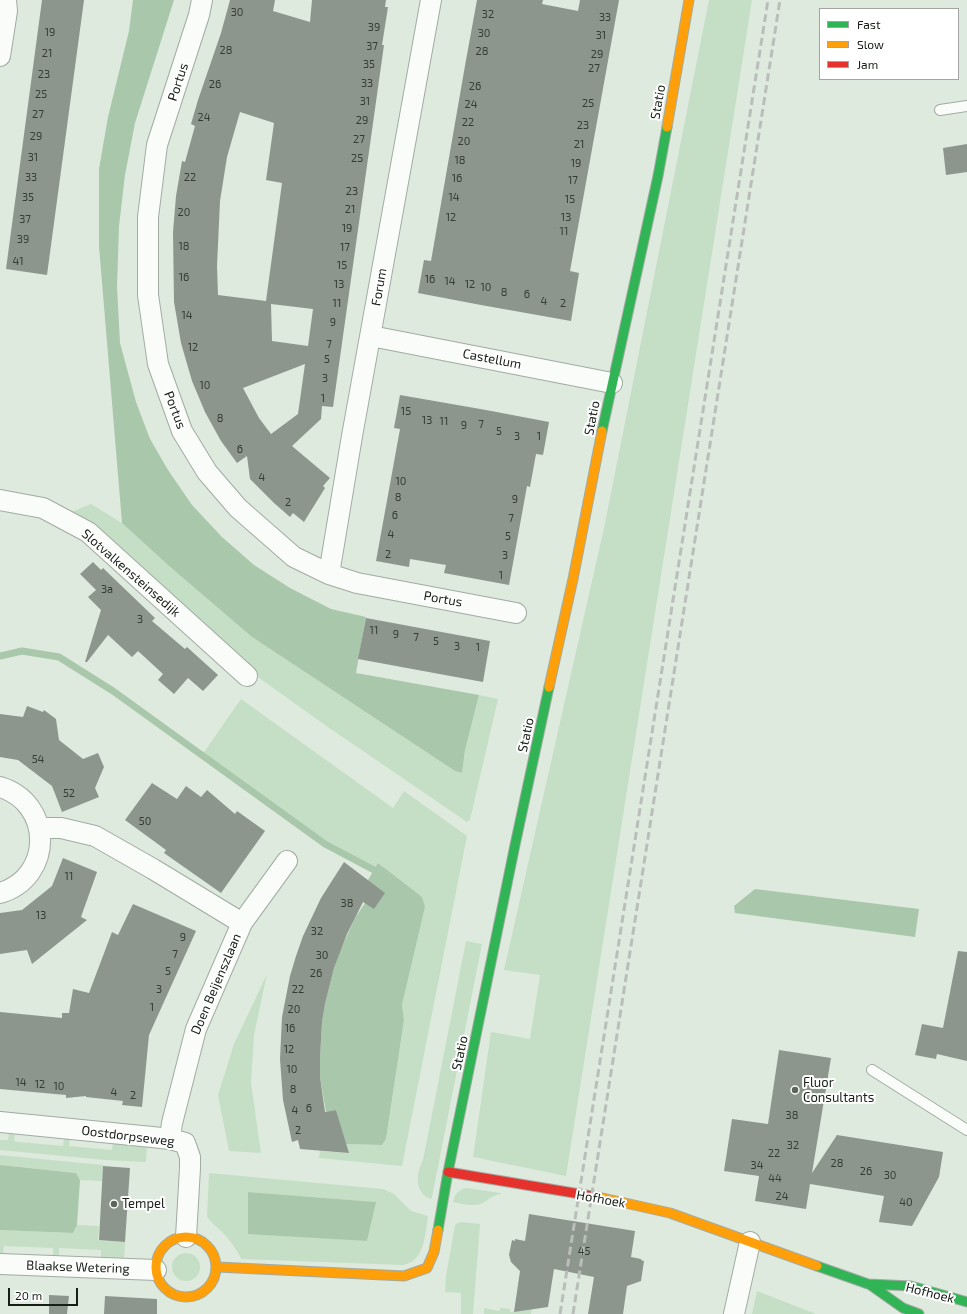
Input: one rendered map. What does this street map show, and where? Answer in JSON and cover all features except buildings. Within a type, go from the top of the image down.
[{"type":"street","points":[[0,56],[7,12],[6,0]]},
{"type":"street","name":"Portus","points":[[202,0],[199,15],[157,145],[148,217],[148,295],[158,364],[182,431],[207,472],[238,508],[294,557],[329,574],[357,583],[516,612]]},
{"type":"street","name":"Forum","points":[[329,574],[352,436],[431,0]]},
{"type":"street","name":"Statio","points":[[216,1267],[404,1276],[427,1268],[434,1252],[448,1172],[515,845],[573,579],[612,383],[658,176],[689,0]]},
{"type":"street","name":"Castellum","points":[[371,336],[612,383]]},
{"type":"street","name":"Slotvalkensteinsedijk","points":[[0,500],[43,508],[88,532],[247,676]]},
{"type":"street","points":[[0,787],[10,790],[23,800],[33,813],[39,828],[39,850],[35,864],[27,877],[15,886],[0,893]]},
{"type":"street","name":"Doen Beijenszlaan","points":[[39,828],[61,828],[95,836],[242,923]]},
{"type":"street","name":"Doen Beijenszlaan","points":[[170,1139],[172,1123],[196,1029],[242,923],[287,861]]},
{"type":"street","name":"Oostdorpseweg","points":[[0,1122],[170,1139],[185,1143],[190,1157],[186,1237]]},
{"type":"street","name":"Hofhoek","points":[[448,1172],[619,1201],[670,1214],[868,1284],[903,1308],[919,1314]]},
{"type":"street","points":[[186,1237],[194,1238],[208,1246],[216,1259],[216,1267],[216,1274],[210,1287],[198,1296],[184,1298],[177,1297],[165,1289],[157,1277],[156,1261],[164,1247],[170,1241],[186,1237]]},
{"type":"street","points":[[734,1314],[750,1242]]},
{"type":"street","name":"Blaakse Wetering","points":[[0,1264],[156,1270]]},
{"type":"street","name":"Hofhoek","points":[[868,1284],[912,1286],[967,1302]]},
{"type":"street","points":[[184,1298],[184,1309]]},
{"type":"lane","points":[[940,110],[967,106]]},
{"type":"lane","points":[[872,1070],[967,1130]]},
{"type":"shaded area","points":[[133,0],[174,0],[135,123],[125,175],[119,226],[117,287],[120,343],[136,402],[150,439],[168,470],[192,505],[222,537],[254,565],[290,588],[331,609],[366,617],[356,673],[479,695],[465,750],[462,773],[455,771],[252,637],[169,566],[122,523],[99,246],[99,169],[108,117],[129,31]]},
{"type":"shaded area","points":[[709,0],[752,0],[566,1176],[473,1157],[491,1032],[530,1039],[540,975],[504,970],[604,528]]},
{"type":"shaded area","points":[[91,504],[122,523],[169,566],[252,637],[455,771],[462,773],[465,750],[479,695],[498,699],[470,820],[467,822],[325,725],[255,675],[256,671],[236,656],[71,512]]},
{"type":"shaded area","points":[[241,699],[393,808],[404,791],[467,836],[402,1166],[319,1158],[320,1151],[348,1153],[346,1144],[382,1145],[386,1139],[404,1020],[402,1005],[425,907],[379,863],[374,870],[325,844],[202,755]]},
{"type":"shaded area","points":[[378,863],[422,897],[425,907],[402,1005],[404,1020],[386,1139],[382,1145],[346,1144],[336,1110],[326,1112],[320,1077],[322,1022],[334,968],[355,918],[365,903],[368,880]]},
{"type":"shaded area","points":[[755,889],[919,909],[915,937],[735,913],[734,906]]},
{"type":"shaded area","points":[[466,941],[482,944],[431,1199],[425,1196],[419,1187],[418,1176],[423,1160]]},
{"type":"shaded area","points":[[267,974],[254,1035],[251,1083],[261,1153],[229,1151],[218,1095],[234,1044]]},
{"type":"shaded area","points":[[9,1132],[15,1132],[14,1141],[19,1142],[63,1146],[64,1137],[70,1138],[69,1146],[112,1150],[113,1142],[147,1145],[146,1162],[105,1160],[0,1150],[0,1140],[8,1140]]},
{"type":"shaded area","points":[[0,1155],[103,1165],[102,1181],[80,1180],[76,1173],[0,1165]]},
{"type":"shaded area","points":[[0,1165],[76,1173],[80,1180],[77,1225],[73,1233],[0,1230]]},
{"type":"shaded area","points":[[209,1173],[383,1189],[394,1194],[411,1211],[428,1216],[425,1239],[420,1253],[410,1263],[403,1265],[241,1259],[229,1239],[211,1222],[207,1216]],"holes":[[[248,1192],[375,1202],[367,1241],[248,1233]]]},
{"type":"shaded area","points":[[466,1188],[501,1194],[493,1196],[483,1203],[476,1205],[453,1202],[457,1193]]},
{"type":"shaded area","points":[[248,1192],[376,1202],[367,1241],[248,1234]]},
{"type":"shaded area","points":[[462,1222],[480,1224],[473,1314],[461,1314],[461,1293],[445,1292],[446,1276],[455,1225]]},
{"type":"shaded area","points":[[77,1225],[99,1226],[98,1240],[125,1242],[124,1260],[101,1259],[101,1250],[59,1248],[59,1257],[53,1257],[53,1248],[4,1246],[3,1255],[0,1255],[0,1230],[73,1233]]},
{"type":"shaded area","points":[[186,1253],[196,1257],[200,1267],[196,1277],[186,1281],[176,1277],[172,1267],[176,1257]]},
{"type":"shaded area","points":[[757,1291],[816,1314],[752,1314]]},
{"type":"shaded area","points":[[484,1308],[499,1311],[501,1308],[510,1309],[510,1312],[532,1309],[531,1314],[484,1314]]},
{"type":"waterway","points":[[0,656],[22,651],[59,657],[113,691],[325,844],[374,870]]},
{"type":"railway","points":[[560,1314],[768,0]]},
{"type":"railway","points":[[573,1314],[780,0]]},
{"type":"traffic: fast","points":[[602,431],[658,176],[667,127]]},
{"type":"traffic: fast","points":[[438,1230],[448,1172],[549,687]]},
{"type":"traffic: fast","points":[[817,1266],[868,1284],[911,1286],[967,1302]]},
{"type":"traffic: fast","points":[[869,1284],[903,1308],[919,1314]]},
{"type":"traffic: slow","points":[[667,127],[689,0]]},
{"type":"traffic: slow","points":[[549,687],[573,579],[602,431]]},
{"type":"traffic: slow","points":[[598,1197],[670,1213],[817,1266]]},
{"type":"traffic: slow","points":[[217,1267],[404,1276],[427,1268],[434,1252],[438,1230]]},
{"type":"traffic: slow","points":[[180,1237],[192,1237],[203,1242],[211,1250],[216,1261],[216,1267],[214,1279],[203,1292],[192,1297],[180,1297],[169,1292],[161,1284],[156,1273],[156,1261],[161,1250],[169,1242],[180,1237]]},
{"type":"traffic: jam","points":[[448,1172],[598,1197]]},
{"type":"place","name":"Fluor Consultants","points":[[795,1090]]},
{"type":"place","name":"Tempel","points":[[114,1204]]}]
